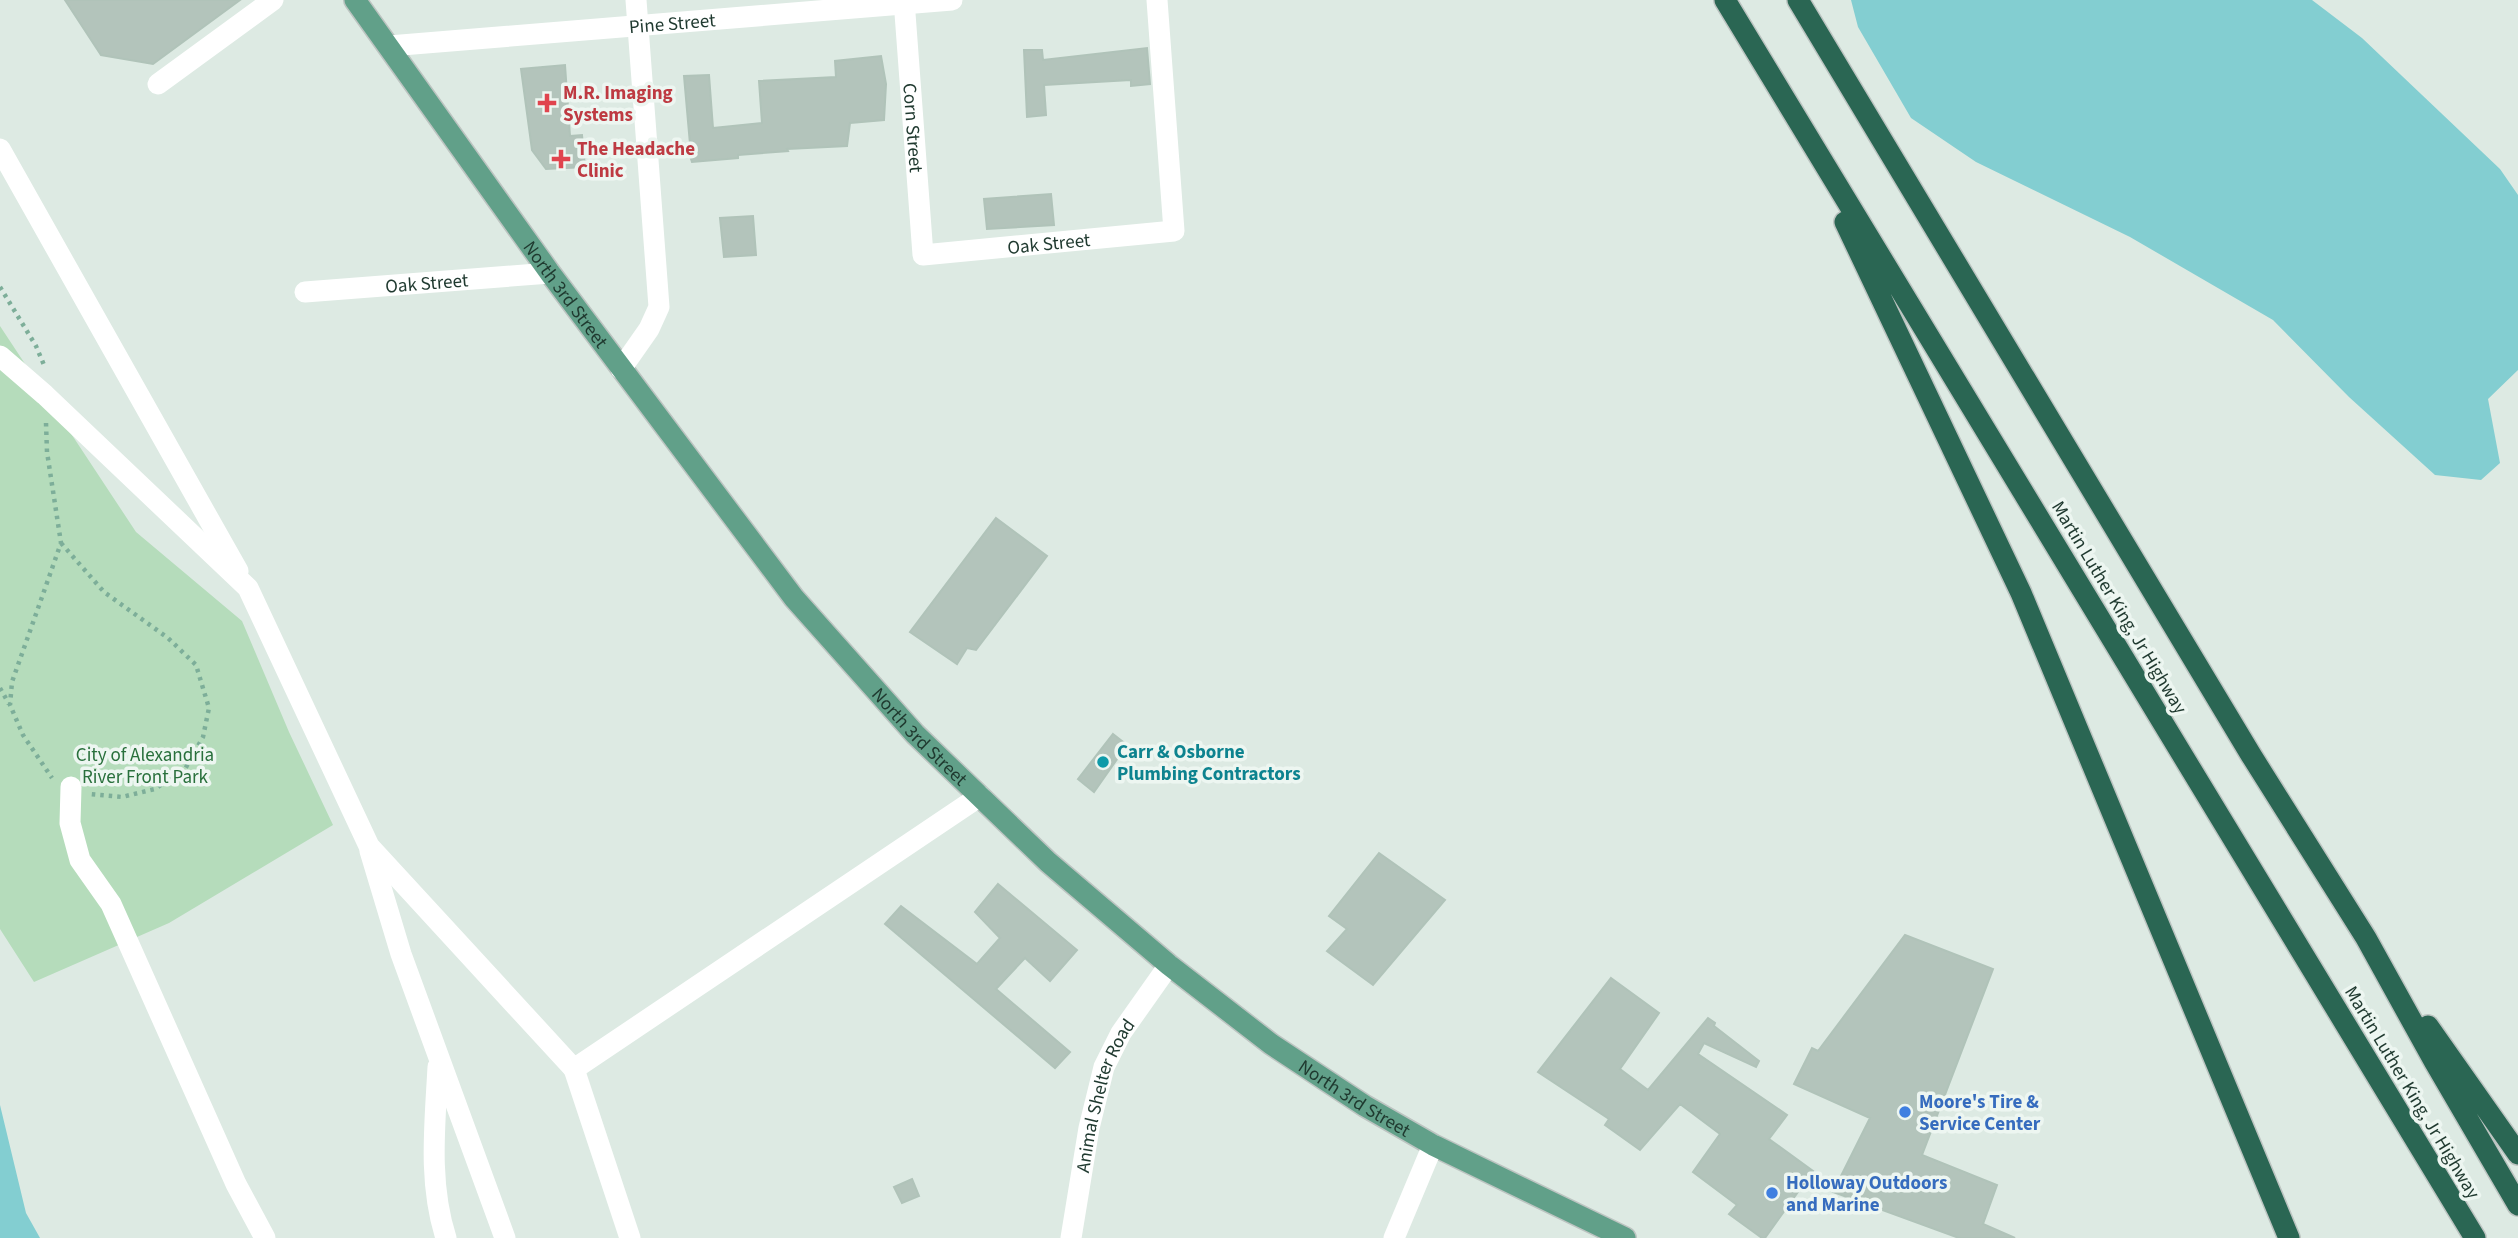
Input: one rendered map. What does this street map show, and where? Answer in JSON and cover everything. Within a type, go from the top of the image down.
[{"type":"highway","name":"Martin Luther King, Jr Highway","points":[[1726,0],[2475,1238]]},
{"type":"highway","name":"Martin Luther King, Jr Highway","points":[[1798,0],[2251,755],[2366,938],[2518,1205]]},
{"type":"highway","points":[[1801,128],[2021,593],[2289,1238]]},
{"type":"highway","points":[[2366,938],[2518,1154]]},
{"type":"main road","name":"North 3rd Street","points":[[355,0],[550,273],[794,598],[915,734],[1048,862],[1169,965],[1271,1044],[1433,1146],[1600,1233],[1625,1238]]},
{"type":"street","points":[[621,369],[649,329],[659,307],[636,0]]},
{"type":"street","name":"Pine Street","points":[[389,46],[952,0]]},
{"type":"street","name":"Oak Street","points":[[923,255],[1174,231],[1157,0]]},
{"type":"street","points":[[158,84],[265,2]]},
{"type":"street","name":"Corn Street","points":[[904,2],[923,255]]},
{"type":"street","points":[[0,149],[248,588],[369,846],[401,954],[505,1238]]},
{"type":"street","name":"Oak Street","points":[[305,292],[550,273]]},
{"type":"street","points":[[0,356],[45,395],[248,588]]},
{"type":"street","points":[[71,788],[70,823],[80,860],[111,904],[236,1184],[265,1238]]},
{"type":"street","points":[[575,1069],[980,796]]},
{"type":"street","points":[[369,846],[575,1069],[630,1238]]},
{"type":"street","name":"Animal Shelter Road","points":[[1071,1238],[1088,1128],[1104,1068],[1121,1033],[1169,965]]},
{"type":"street","points":[[439,1058],[433,1167],[440,1220],[446,1238]]},
{"type":"street","points":[[1394,1238],[1433,1146]]},
{"type":"path","points":[[0,688],[23,734],[52,778],[84,794],[122,797],[155,789],[185,769],[203,737],[209,708],[196,665],[168,638],[104,592],[61,543],[12,682],[10,705]]},
{"type":"green space","name":"City of Alexandria River Front Park","points":[[0,326],[136,532],[242,621],[289,732],[333,825],[169,923],[34,982],[0,929]]},
{"type":"water","points":[[1851,0],[2312,0],[2362,38],[2500,169],[2518,195],[2518,370],[2488,399],[2500,463],[2481,480],[2435,475],[2349,397],[2273,320],[2130,237],[1976,162],[1911,118],[1858,27]]},
{"type":"water","points":[[0,1105],[26,1213],[40,1238],[0,1238]]},
{"type":"building","points":[[65,0],[240,0],[153,64],[101,55]]},
{"type":"building","points":[[1147,48],[1150,84],[1131,86],[1131,80],[1044,85],[1046,115],[1027,117],[1024,50],[1042,50],[1043,60]]},
{"type":"building","points":[[881,56],[886,84],[884,120],[850,123],[847,146],[787,149],[788,151],[738,155],[738,158],[692,162],[686,144],[690,144],[684,76],[709,75],[713,128],[762,123],[759,81],[836,77],[835,61]]},
{"type":"building","name":"M.R. Imaging Systems","points":[[565,65],[570,136],[582,135],[585,167],[546,169],[532,150],[521,69]]},
{"type":"building","points":[[1051,194],[1054,225],[987,229],[984,199]]},
{"type":"building","points":[[753,216],[756,255],[724,257],[720,218]]},
{"type":"building","points":[[996,518],[1047,556],[976,650],[967,648],[957,664],[910,632]]},
{"type":"building","name":"Carr & Osborne Plumbing Contractors","points":[[1113,734],[1127,745],[1094,792],[1078,779]]},
{"type":"building","points":[[1379,853],[1445,900],[1373,985],[1327,951],[1347,929],[1329,916]]},
{"type":"building","points":[[998,884],[1077,950],[1050,981],[1025,958],[996,989],[1070,1052],[1055,1068],[885,924],[901,906],[977,964],[1000,938],[975,912]]},
{"type":"building","name":"Moore's Tire & Service Center","points":[[1905,935],[1993,969],[1922,1155],[1997,1185],[1983,1224],[2015,1238],[1959,1238],[1833,1192],[1870,1118],[1794,1084],[1812,1048],[1818,1051]]},
{"type":"building","points":[[1611,978],[1659,1013],[1620,1069],[1648,1090],[1708,1018],[1715,1023],[1714,1026],[1759,1061],[1756,1067],[1704,1043],[1698,1054],[1787,1115],[1769,1139],[1813,1171],[1765,1238],[1729,1214],[1737,1205],[1693,1172],[1720,1134],[1680,1104],[1640,1150],[1605,1125],[1609,1119],[1538,1072]]},
{"type":"building","points":[[912,1179],[919,1196],[902,1203],[894,1187]]},
{"type":"place","name":"M.R. Imaging Systems","points":[[547,103]]},
{"type":"place","name":"The Headache Clinic","points":[[561,159]]},
{"type":"place","name":"Carr & Osborne Plumbing Contractors","points":[[1103,762]]},
{"type":"place","name":"Moore's Tire & Service Center","points":[[1905,1112]]},
{"type":"place","name":"Holloway Outdoors and Marine","points":[[1772,1193]]}]
